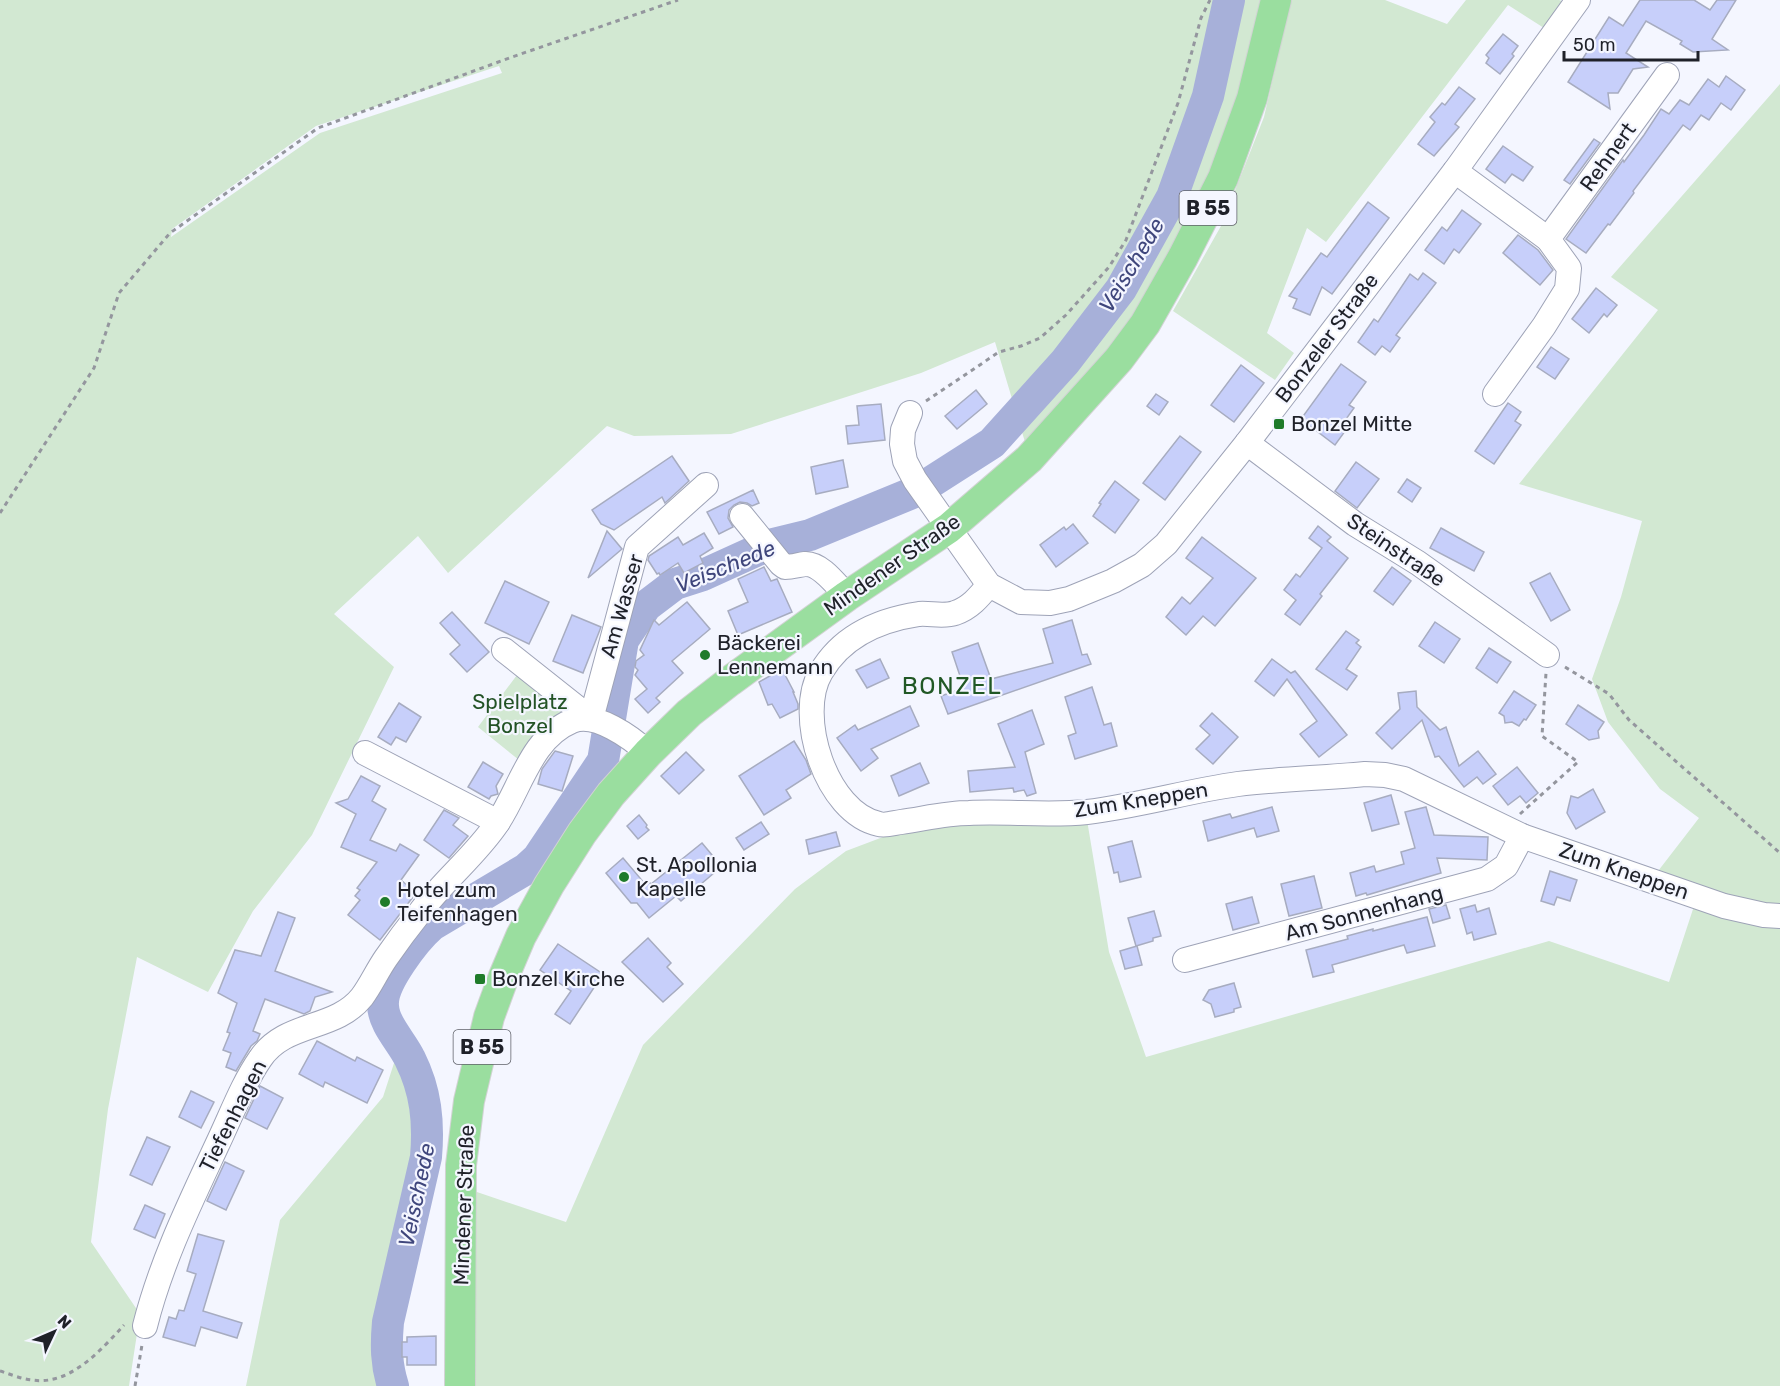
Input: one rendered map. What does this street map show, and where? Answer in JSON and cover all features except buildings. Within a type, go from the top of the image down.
[{"type":"main road","name":"Mindener Straße","points":[[460,1386],[461,1165],[469,1101],[489,1017],[520,936],[549,885],[582,833],[604,804],[648,753],[689,713],[847,596],[949,528],[1029,459],[1119,359],[1145,324],[1183,257],[1223,178],[1252,98],[1276,0]]},
{"type":"street","name":"Bonzeler Straße","points":[[910,413],[903,430],[902,444],[905,461],[921,489],[989,585],[1021,602],[1050,603],[1113,581],[1142,565],[1166,544],[1247,443],[1455,171],[1578,0]]},
{"type":"street","name":"Rehnert","points":[[1548,239],[1667,75]]},
{"type":"street","points":[[1455,171],[1548,239],[1569,268],[1567,289],[1544,326],[1495,394]]},
{"type":"street","name":"Steinstraße","points":[[1247,443],[1355,524],[1418,563],[1547,655]]},
{"type":"street","name":"Am Wasser","points":[[595,721],[637,547],[706,485]]},
{"type":"street","points":[[749,525],[785,567],[808,564],[815,567],[847,596]]},
{"type":"street","name":"Zum Kneppen","points":[[989,585],[975,602],[954,614],[920,614],[884,622],[859,633],[833,654],[819,674],[813,692],[812,720],[820,760],[829,783],[861,817],[880,825],[966,813],[1086,812],[1239,784],[1365,774],[1385,775],[1404,779],[1513,832],[1724,906],[1764,915],[1780,916]]},
{"type":"street","points":[[504,650],[595,721],[634,741],[648,753]]},
{"type":"street","name":"Tiefenhagen","points":[[145,1326],[152,1297],[182,1220],[259,1060],[275,1041],[287,1034],[338,1017],[353,1008],[422,909],[498,822],[535,753],[547,737],[575,719],[595,721]]},
{"type":"street","points":[[365,753],[498,822]]},
{"type":"street","name":"Am Sonnenhang","points":[[1185,960],[1487,879],[1506,866],[1513,832]]},
{"type":"path","points":[[0,513],[94,368],[119,293],[170,233],[318,128],[512,57],[678,0]]},
{"type":"path","points":[[910,413],[999,352],[1040,338],[1066,315],[1109,267],[1126,240],[1178,103],[1201,18],[1210,0]]},
{"type":"path","points":[[1513,832],[1578,762],[1542,736],[1547,655],[1609,694],[1629,720],[1780,853]]},
{"type":"path","points":[[0,1371],[32,1381],[47,1381],[64,1376],[91,1360],[152,1297]]},
{"type":"path","points":[[135,1386],[145,1326]]},
{"type":"green space","points":[[0,0],[1262,0],[1256,35],[1213,172],[1177,248],[1103,363],[1025,442],[995,342],[921,373],[731,434],[634,436],[607,426],[448,573],[418,536],[334,614],[394,667],[312,835],[253,911],[208,992],[137,957],[108,1109],[91,1242],[140,1314],[129,1386],[0,1386]],"holes":[[[499,66],[502,73],[320,133],[171,237],[172,229],[316,126]]]},
{"type":"green space","points":[[1291,0],[1385,0],[1447,24],[1466,0],[1559,0],[1565,2],[1544,28],[1508,5],[1326,242],[1307,228],[1267,333],[1294,353],[1275,380],[1173,311],[1221,226],[1264,117]]},
{"type":"green space","points":[[1780,84],[1780,1386],[472,1386],[474,1191],[566,1222],[643,1045],[795,889],[846,851],[891,834],[922,827],[1087,820],[1109,952],[1146,1057],[1549,941],[1669,982],[1696,900],[1655,875],[1699,818],[1660,789],[1608,722],[1592,679],[1621,597],[1642,521],[1519,484],[1658,310],[1611,277]]},
{"type":"green space","name":"Spielplatz Bonzel","points":[[517,675],[566,709],[544,724],[519,760],[478,727]]},
{"type":"green space","points":[[395,1060],[420,1095],[417,1197],[390,1294],[397,1386],[246,1386],[280,1220],[383,1097]]},
{"type":"waterway","name":"Veischede","points":[[393,1386],[387,1354],[388,1322],[426,1157],[427,1131],[420,1083],[407,1053],[384,1013],[384,996],[393,974],[417,940],[432,925],[526,869],[538,858],[603,761],[623,640],[646,606],[675,584],[703,575],[769,545],[810,535],[917,491],[992,443],[1065,362],[1121,289],[1172,197],[1208,96],[1229,0]]},
{"type":"place","name":"Bonzel Mitte","points":[[1279,424]]},
{"type":"place","name":"Bäckerei Lennemann","points":[[705,655]]},
{"type":"place","name":"St. Apollonia Kapelle","points":[[624,877]]},
{"type":"place","name":"Hotel zum Teifenhagen","points":[[385,902]]},
{"type":"place","name":"Bonzel Kirche","points":[[480,979]]},
{"type":"district","name":"BONZEL","points":[[952,686]]}]
